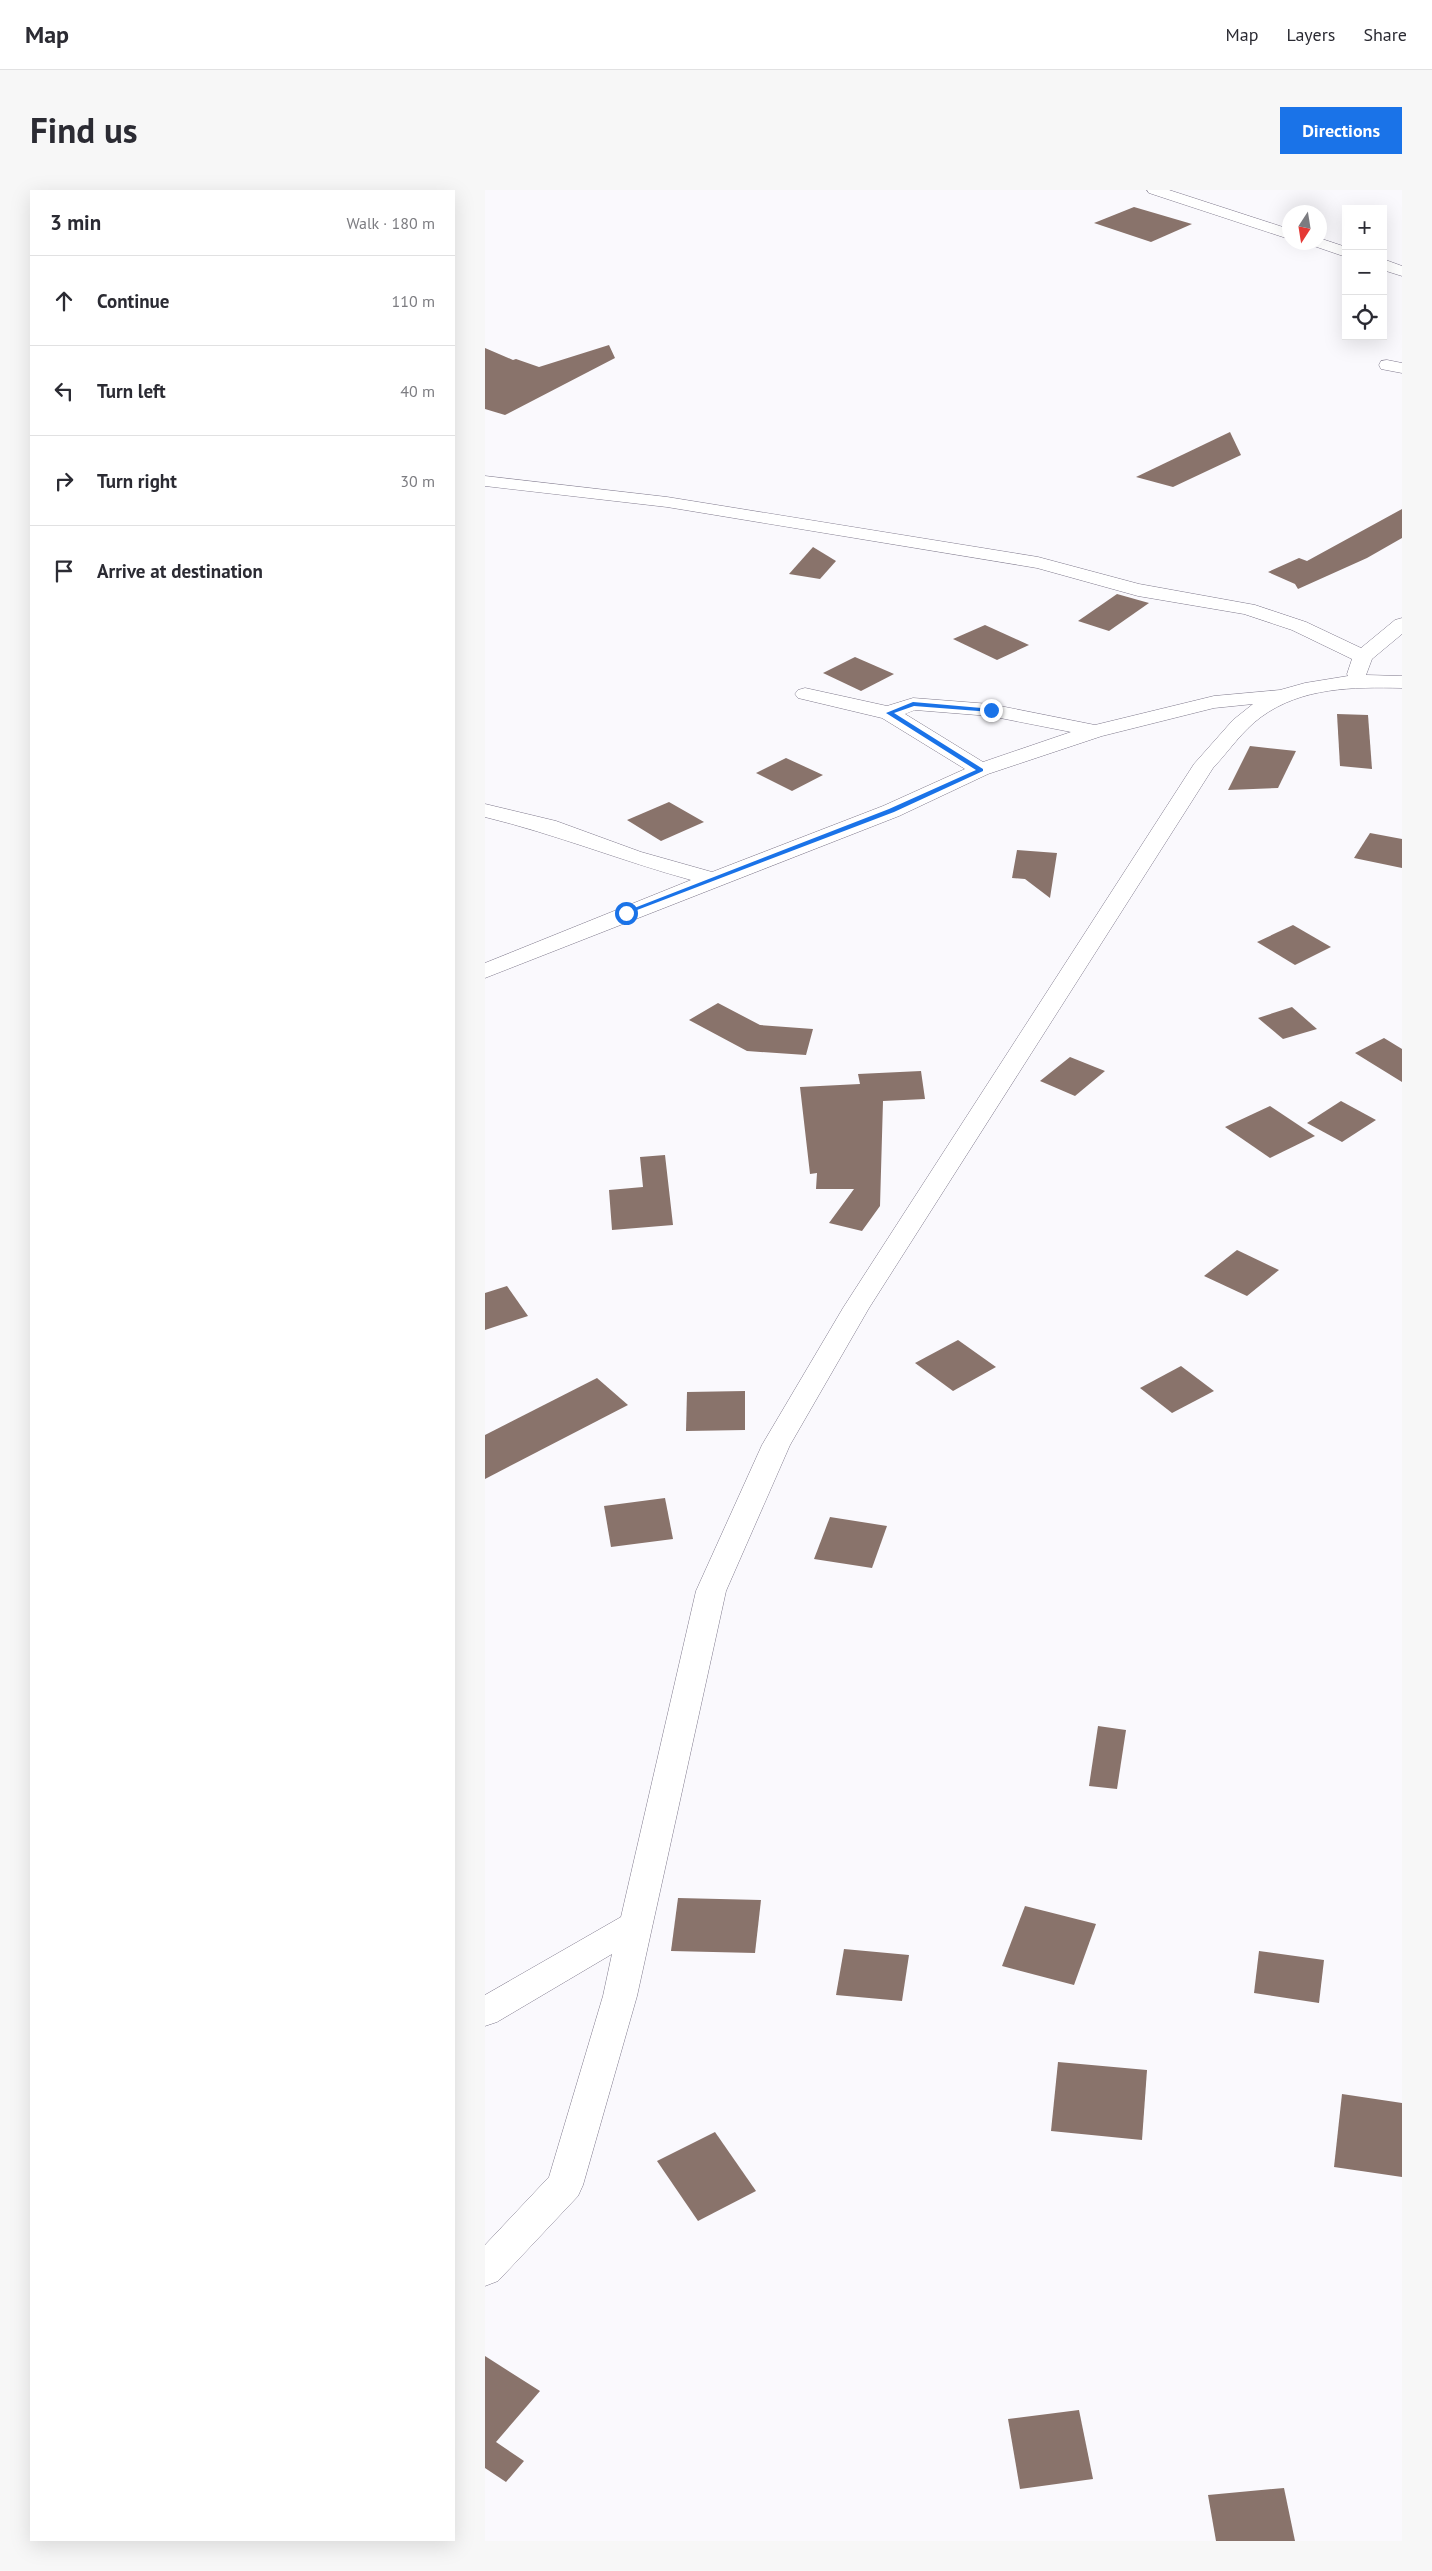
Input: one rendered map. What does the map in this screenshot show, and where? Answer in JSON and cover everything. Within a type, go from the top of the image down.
[{"type":"street","points":[[1154,190],[1282,232]]},
{"type":"street","points":[[1327,246],[1342,251]]},
{"type":"street","points":[[1387,265],[1402,271]]},
{"type":"street","points":[[485,480],[667,502],[1038,563],[1138,590],[1248,609],[1299,626],[1359,669],[1402,682]]},
{"type":"street","points":[[485,2270],[565,2185],[620,1996],[711,1590],[776,1445],[855,1308],[1205,764],[1254,713],[1290,693],[1359,669],[1402,624]]},
{"type":"street","points":[[485,971],[713,879],[891,811],[981,770],[1095,731],[1213,702],[1290,693]]},
{"type":"street","points":[[805,694],[889,713],[981,770]]},
{"type":"street","points":[[889,713],[913,704],[991,710],[1095,731]]},
{"type":"street","points":[[485,810],[549,826],[633,857],[713,879]]},
{"type":"street","points":[[485,2012],[635,1925]]},
{"type":"building","points":[[1134,207],[1192,224],[1151,242],[1094,223]]},
{"type":"building","points":[[609,345],[615,358],[505,415],[485,409],[485,348],[513,360],[516,359],[539,367]]},
{"type":"building","points":[[1230,432],[1241,455],[1173,487],[1136,477]]},
{"type":"building","points":[[1402,509],[1402,538],[1367,558],[1298,589],[1295,584],[1268,572],[1299,558],[1307,561]]},
{"type":"building","points":[[813,547],[836,561],[820,579],[789,574]]},
{"type":"building","points":[[1117,594],[1149,603],[1109,631],[1078,621]]},
{"type":"building","points":[[985,625],[1029,645],[997,660],[953,639]]},
{"type":"building","points":[[855,657],[894,674],[861,691],[823,673]]},
{"type":"building","points":[[1337,714],[1368,715],[1372,769],[1340,766]]},
{"type":"building","points":[[1250,746],[1296,751],[1278,788],[1228,790]]},
{"type":"building","points":[[786,758],[823,775],[792,791],[756,773]]},
{"type":"building","points":[[669,802],[704,822],[661,841],[627,820]]},
{"type":"building","points":[[1370,833],[1402,839],[1402,868],[1354,858]]},
{"type":"building","points":[[1017,850],[1057,853],[1050,898],[1025,879],[1012,878]]},
{"type":"building","points":[[1293,925],[1331,947],[1295,965],[1257,942]]},
{"type":"building","points":[[718,1003],[760,1025],[813,1029],[806,1055],[747,1051],[689,1020]]},
{"type":"building","points":[[1292,1007],[1317,1029],[1283,1039],[1258,1018]]},
{"type":"building","points":[[1384,1038],[1402,1049],[1402,1082],[1355,1053]]},
{"type":"building","points":[[1070,1057],[1105,1071],[1075,1096],[1040,1081]]},
{"type":"building","points":[[921,1071],[925,1099],[883,1101],[880,1206],[862,1231],[829,1223],[854,1189],[816,1189],[817,1173],[810,1174],[800,1087],[860,1084],[858,1074]]},
{"type":"building","points":[[1341,1101],[1376,1120],[1342,1142],[1307,1123]]},
{"type":"building","points":[[1270,1106],[1315,1136],[1270,1158],[1225,1127]]},
{"type":"building","points":[[665,1155],[673,1225],[612,1230],[609,1190],[643,1187],[640,1157]]},
{"type":"building","points":[[1237,1250],[1279,1270],[1247,1296],[1204,1276]]},
{"type":"building","points":[[507,1286],[528,1316],[485,1330],[485,1293]]},
{"type":"building","points":[[958,1340],[996,1367],[953,1391],[915,1363]]},
{"type":"building","points":[[1181,1366],[1214,1391],[1172,1413],[1140,1388]]},
{"type":"building","points":[[597,1378],[628,1405],[485,1479],[485,1435]]},
{"type":"building","points":[[745,1391],[745,1430],[686,1431],[687,1392]]},
{"type":"building","points":[[665,1498],[673,1539],[611,1547],[604,1506]]},
{"type":"building","points":[[830,1517],[887,1526],[872,1568],[814,1559]]},
{"type":"building","points":[[1098,1726],[1126,1730],[1117,1789],[1089,1786]]},
{"type":"building","points":[[678,1898],[761,1900],[755,1953],[671,1951]]},
{"type":"building","points":[[1025,1906],[1096,1924],[1074,1985],[1002,1966]]},
{"type":"building","points":[[844,1949],[909,1955],[902,2001],[836,1995]]},
{"type":"building","points":[[1259,1951],[1324,1960],[1319,2003],[1254,1993]]},
{"type":"building","points":[[1058,2062],[1147,2070],[1142,2140],[1051,2131]]},
{"type":"building","points":[[1342,2094],[1402,2103],[1402,2177],[1334,2167]]},
{"type":"building","points":[[715,2132],[756,2191],[698,2221],[657,2161]]},
{"type":"building","points":[[485,2356],[540,2391],[496,2442],[524,2461],[506,2482],[485,2468]]},
{"type":"building","points":[[1079,2410],[1093,2479],[1020,2489],[1008,2419]]},
{"type":"building","points":[[1284,2488],[1295,2541],[1216,2541],[1208,2495]]},
{"type":"route","points":[[626,913],[891,811],[981,770],[889,713],[913,704],[991,710]]}]
